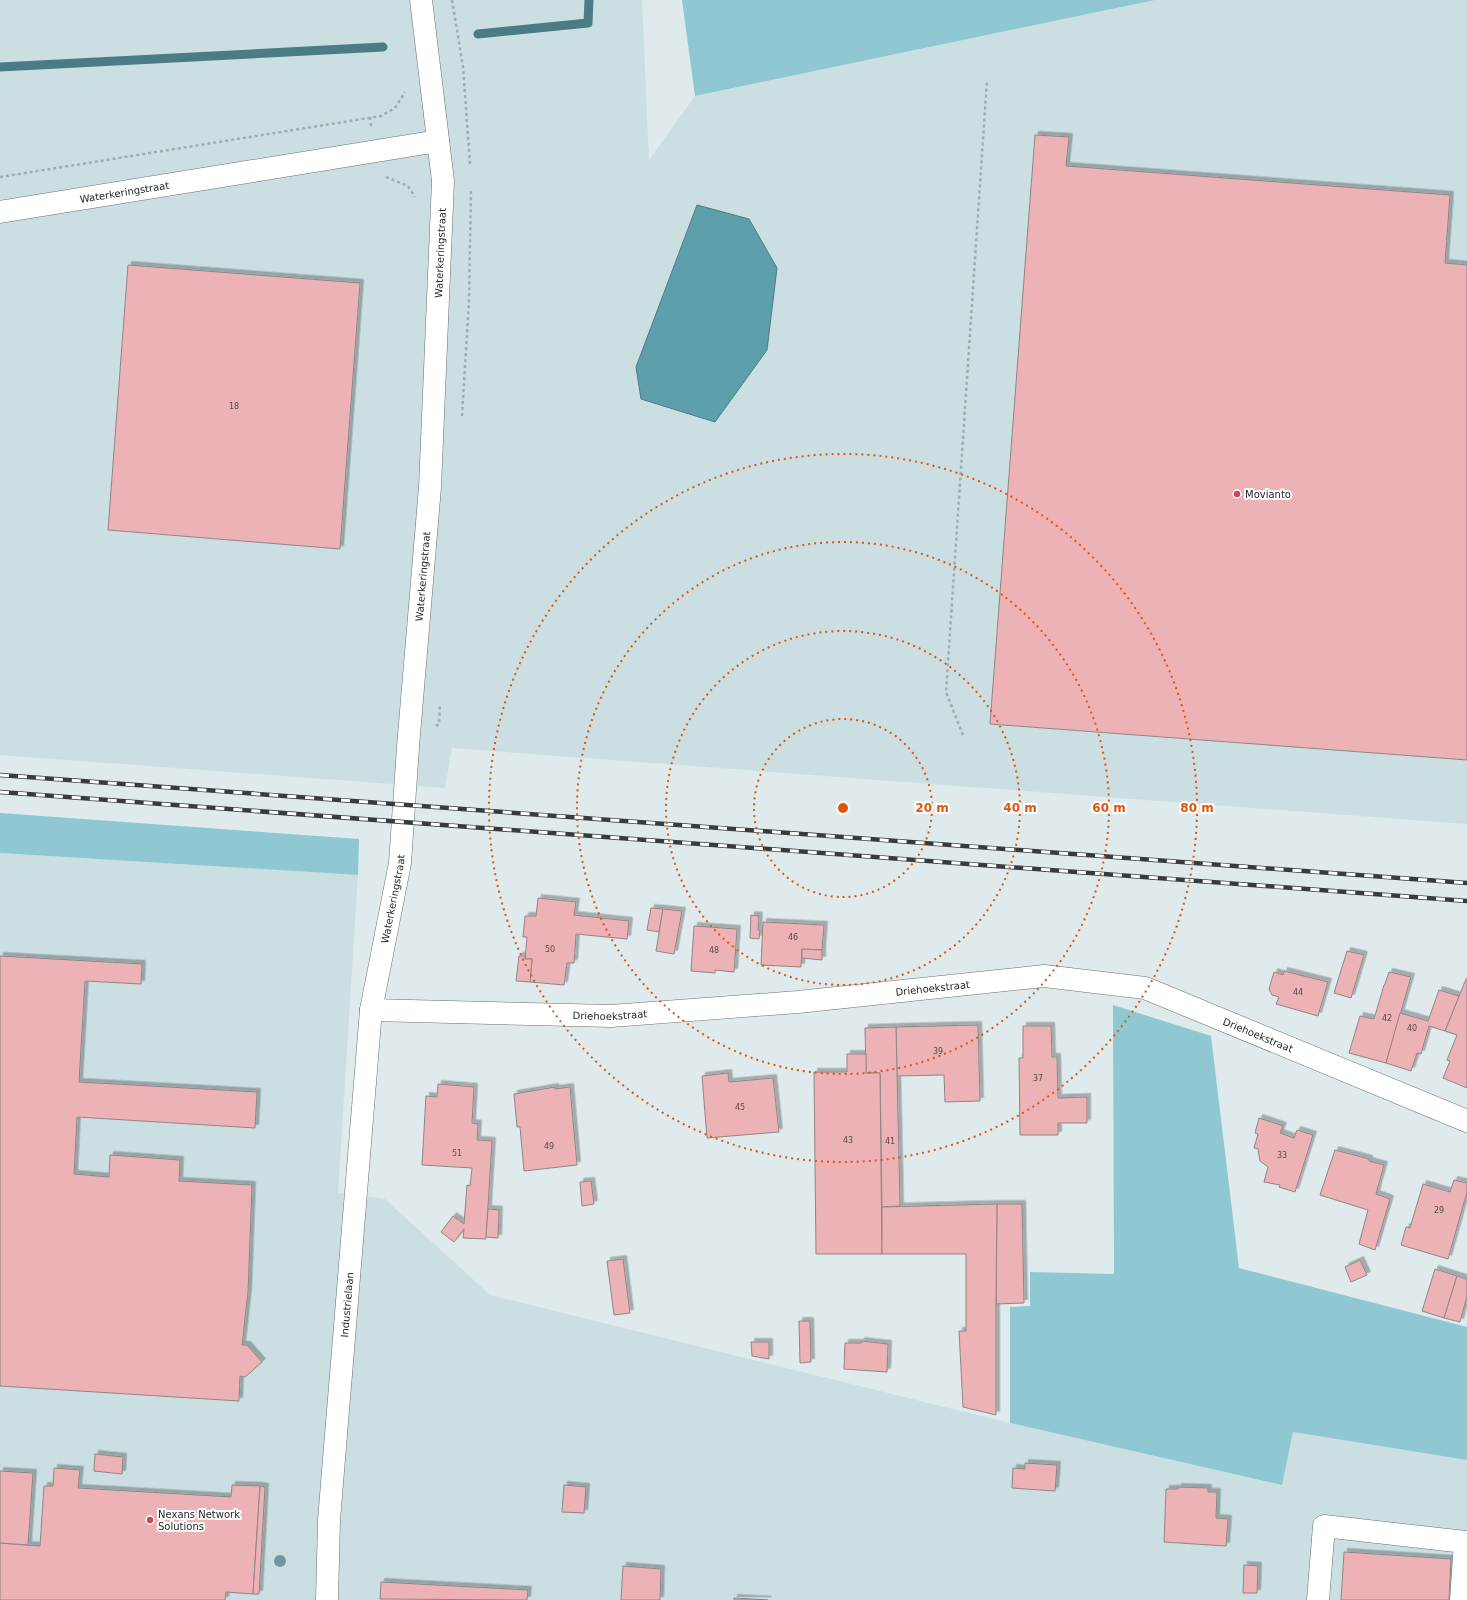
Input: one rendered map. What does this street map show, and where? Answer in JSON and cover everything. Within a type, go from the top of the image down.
[{"type":"street","name":"Waterkeringstraat","points":[[372,1010],[400,863],[408,747],[430,495],[443,181],[421,0]]},
{"type":"street","name":"Waterkeringstraat","points":[[0,212],[438,142]]},
{"type":"street","name":"Driehoekstraat","points":[[372,1010],[611,1016],[798,1002],[1044,976],[1145,988],[1467,1121]]},
{"type":"street","name":"Industrielaan","points":[[327,1600],[329,1520],[372,1010]]},
{"type":"street","points":[[1318,1600],[1324,1526],[1465,1542],[1461,1600]]},
{"type":"path","points":[[0,177],[381,116],[395,108],[404,93],[410,77],[430,70],[463,67]]},
{"type":"path","points":[[963,735],[946,692],[987,80]]},
{"type":"path","points":[[370,117],[378,169],[388,179],[408,186],[416,199]]},
{"type":"shaded area","points":[[0,0],[642,0],[649,160],[695,96],[1155,0],[1467,0],[1467,824],[452,748],[445,788],[0,755]]},
{"type":"shaded area","points":[[682,0],[1155,0],[695,96]]},
{"type":"shaded area","points":[[697,205],[749,219],[777,268],[767,350],[715,422],[641,399],[636,367]]},
{"type":"shaded area","points":[[0,813],[359,839],[358,875],[0,853]]},
{"type":"shaded area","points":[[0,853],[358,875],[338,1193],[385,1199],[490,1295],[1010,1423],[1282,1485],[1293,1432],[1467,1460],[1467,1600],[0,1600]]},
{"type":"shaded area","points":[[1113,1005],[1211,1036],[1239,1268],[1467,1327],[1467,1460],[1293,1432],[1282,1485],[1010,1423],[1010,1307],[1030,1306],[1030,1272],[1114,1274]]},
{"type":"building","name":"Movianto","points":[[1035,135],[1069,137],[1066,166],[1450,195],[1445,263],[1467,265],[1467,760],[990,724]]},
{"type":"building","points":[[128,265],[360,283],[340,549],[108,530]]},
{"type":"building","points":[[538,898],[576,902],[574,915],[629,921],[627,939],[576,934],[574,963],[567,963],[564,985],[530,982],[532,959],[525,959],[527,937],[523,937],[525,916],[536,916]]},
{"type":"building","points":[[651,908],[663,909],[659,932],[647,930]]},
{"type":"building","points":[[663,909],[682,911],[674,954],[656,951]]},
{"type":"building","points":[[751,915],[759,916],[759,939],[750,938]]},
{"type":"building","points":[[763,922],[824,925],[822,950],[802,949],[801,967],[761,965]]},
{"type":"building","points":[[694,926],[737,929],[734,972],[715,970],[715,973],[691,971]]},
{"type":"building","points":[[802,949],[822,950],[822,960],[802,958]]},
{"type":"building","points":[[1347,951],[1364,955],[1351,998],[1334,993]]},
{"type":"building","points":[[0,956],[142,964],[141,984],[85,981],[79,1082],[257,1092],[255,1128],[77,1117],[74,1174],[109,1177],[110,1155],[180,1160],[179,1181],[252,1185],[248,1292],[242,1345],[247,1345],[262,1362],[245,1377],[240,1376],[239,1401],[0,1386]]},
{"type":"building","points":[[519,956],[525,956],[525,959],[532,959],[530,982],[516,981]]},
{"type":"building","points":[[1284,971],[1328,982],[1318,1016],[1276,1004],[1279,997],[1272,995],[1269,989],[1274,972],[1283,975]]},
{"type":"building","points":[[1389,972],[1411,977],[1386,1063],[1349,1053],[1360,1016],[1374,1019]]},
{"type":"building","points":[[1466,979],[1467,1088],[1443,1078],[1450,1061],[1447,1060],[1457,1035],[1445,1031]]},
{"type":"building","points":[[1439,990],[1459,996],[1445,1031],[1429,1026],[1421,1054],[1417,1053],[1411,1071],[1386,1063],[1400,1013],[1428,1021]]},
{"type":"building","points":[[978,1025],[980,1101],[945,1102],[944,1075],[897,1076],[896,1027]]},
{"type":"building","points":[[1023,1026],[1051,1026],[1052,1057],[1057,1057],[1058,1098],[1087,1097],[1087,1123],[1058,1123],[1058,1135],[1020,1135],[1019,1058],[1023,1058]]},
{"type":"building","points":[[896,1027],[900,1206],[882,1207],[880,1073],[866,1073],[865,1028]]},
{"type":"building","points":[[847,1054],[866,1054],[866,1073],[880,1073],[882,1254],[816,1254],[814,1072],[847,1072]]},
{"type":"building","points":[[728,1073],[729,1082],[773,1078],[779,1132],[707,1138],[702,1076]]},
{"type":"building","points":[[438,1084],[474,1087],[472,1123],[478,1124],[477,1140],[492,1141],[486,1239],[463,1238],[464,1229],[454,1242],[441,1232],[453,1216],[464,1224],[467,1185],[470,1186],[472,1168],[422,1165],[426,1096],[437,1097]]},
{"type":"building","points":[[555,1087],[555,1089],[570,1087],[577,1165],[524,1171],[520,1127],[517,1127],[514,1094]]},
{"type":"building","points":[[1259,1118],[1283,1126],[1280,1133],[1294,1138],[1297,1130],[1313,1135],[1295,1192],[1279,1187],[1280,1185],[1264,1182],[1268,1167],[1260,1161],[1258,1149],[1254,1148],[1258,1134],[1255,1133]]},
{"type":"building","points":[[1335,1150],[1369,1159],[1369,1161],[1384,1165],[1376,1194],[1390,1199],[1375,1250],[1359,1244],[1368,1210],[1320,1195]]},
{"type":"building","points":[[1454,1180],[1467,1183],[1467,1192],[1448,1259],[1401,1245],[1406,1227],[1410,1228],[1423,1184],[1450,1192]]},
{"type":"building","points":[[591,1181],[594,1204],[582,1206],[580,1182]]},
{"type":"building","points":[[997,1204],[1022,1204],[1024,1303],[996,1304]]},
{"type":"building","points":[[997,1204],[996,1415],[963,1407],[959,1331],[966,1331],[966,1254],[882,1254],[882,1207]]},
{"type":"building","points":[[488,1209],[499,1210],[498,1238],[486,1237]]},
{"type":"building","points":[[623,1259],[630,1313],[614,1315],[607,1261]]},
{"type":"building","points":[[1360,1260],[1367,1275],[1351,1282],[1345,1267]]},
{"type":"building","points":[[1435,1269],[1457,1276],[1444,1318],[1422,1311]]},
{"type":"building","points":[[1457,1276],[1467,1279],[1467,1296],[1460,1322],[1444,1318]]},
{"type":"building","points":[[799,1321],[810,1321],[811,1362],[800,1363]]},
{"type":"building","points":[[861,1341],[888,1344],[887,1372],[844,1369],[845,1343],[861,1343]]},
{"type":"building","points":[[751,1342],[769,1342],[769,1359],[752,1356]]},
{"type":"building","points":[[95,1454],[123,1457],[122,1474],[94,1471]]},
{"type":"building","points":[[1025,1463],[1057,1465],[1055,1491],[1012,1488],[1013,1468],[1025,1469]]},
{"type":"building","name":"Nexans Network Solutions","points":[[54,1468],[80,1470],[78,1488],[231,1497],[232,1485],[260,1486],[253,1594],[226,1592],[225,1600],[0,1600],[0,1543],[40,1546],[44,1486],[53,1486]]},
{"type":"building","points":[[0,1471],[33,1473],[28,1545],[0,1543]]},
{"type":"building","points":[[564,1485],[586,1487],[584,1513],[562,1512]]},
{"type":"building","points":[[260,1486],[265,1487],[259,1594],[253,1594]]},
{"type":"building","points":[[1178,1487],[1208,1488],[1208,1492],[1217,1492],[1216,1518],[1228,1519],[1226,1546],[1164,1542],[1166,1489],[1178,1489]]},
{"type":"building","points":[[1344,1552],[1451,1559],[1449,1600],[1341,1600]]},
{"type":"building","points":[[1244,1565],[1258,1566],[1257,1593],[1243,1593]]},
{"type":"building","points":[[623,1566],[661,1569],[660,1600],[621,1600]]},
{"type":"building","points":[[381,1582],[528,1590],[527,1600],[380,1599]]},
{"type":"building","points":[[734,1598],[768,1600],[734,1600]]},
{"type":"waterway","points":[[478,34],[588,23],[589,0]]},
{"type":"waterway","points":[[0,67],[383,47]]},
{"type":"railway","points":[[0,775],[1467,883]]},
{"type":"railway","points":[[0,792],[1467,901]]},
{"type":"place","name":"Movianto","points":[[1237,494]]},
{"type":"place","name":"Nexans Network Solutions","points":[[150,1520]]}]
